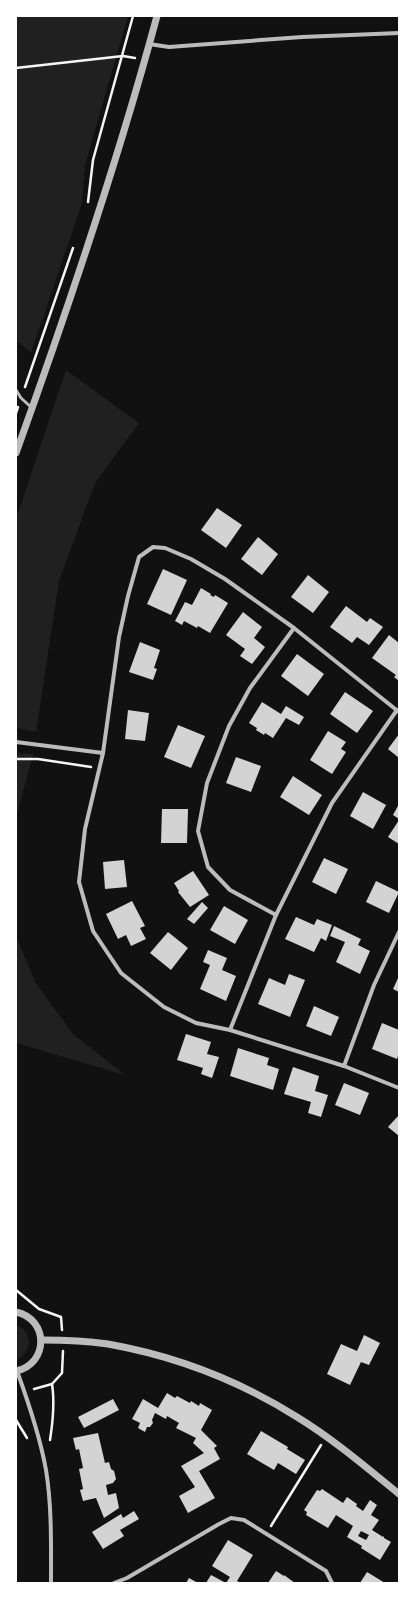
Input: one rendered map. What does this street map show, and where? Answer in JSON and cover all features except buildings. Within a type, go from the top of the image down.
[{"type":"street","points":[[16,453],[78,278],[116,161],[157,16]]},
{"type":"street","points":[[149,44],[169,48],[302,36],[399,33]]},
{"type":"street","points":[[230,1030],[276,915],[332,804],[398,711],[294,628],[225,579],[191,559],[165,548],[153,547],[139,557],[128,596],[119,637],[103,753],[85,829],[79,882],[93,931],[121,973],[164,1007],[196,1023],[230,1030],[344,1066],[399,1088]]},
{"type":"street","points":[[276,915],[230,890],[208,867],[198,831],[207,783],[229,726],[250,688],[294,628]]},
{"type":"street","points":[[16,742],[103,753]]},
{"type":"street","points":[[344,1066],[374,985],[399,932]]},
{"type":"street","points":[[16,1312],[30,1318],[38,1327],[42,1340],[39,1354],[30,1365],[17,1371],[36,1423],[46,1472],[51,1534],[51,1583]]},
{"type":"street","points":[[42,1340],[108,1344],[162,1357],[206,1371],[248,1389],[297,1417],[326,1436],[399,1494]]},
{"type":"street","points":[[114,1583],[127,1578],[231,1518],[244,1520],[267,1533],[326,1571],[332,1583]]},
{"type":"lane","points":[[16,390],[21,398],[32,408]]},
{"type":"path","points":[[88,205],[93,160],[133,16]]},
{"type":"path","points":[[16,68],[123,56]]},
{"type":"path","points":[[16,413],[75,242]]},
{"type":"path","points":[[16,759],[38,759],[100,768]]},
{"type":"path","points":[[16,1290],[39,1309],[61,1317]]},
{"type":"path","points":[[50,1441],[54,1394],[52,1384],[60,1377],[63,1368]]},
{"type":"path","points":[[267,1533],[326,1436]]},
{"type":"shaded area","points":[[16,16],[128,16],[85,165],[82,203],[31,353],[16,340]]},
{"type":"shaded area","points":[[66,370],[139,423],[95,483],[59,581],[36,732],[16,728],[16,519]]},
{"type":"shaded area","points":[[16,753],[33,754],[16,818]]},
{"type":"shaded area","points":[[16,935],[35,982],[73,1034],[125,1075],[16,1043]]},
{"type":"shaded area","points":[[16,1325],[26,1332],[29,1342],[25,1353],[16,1360]]}]
